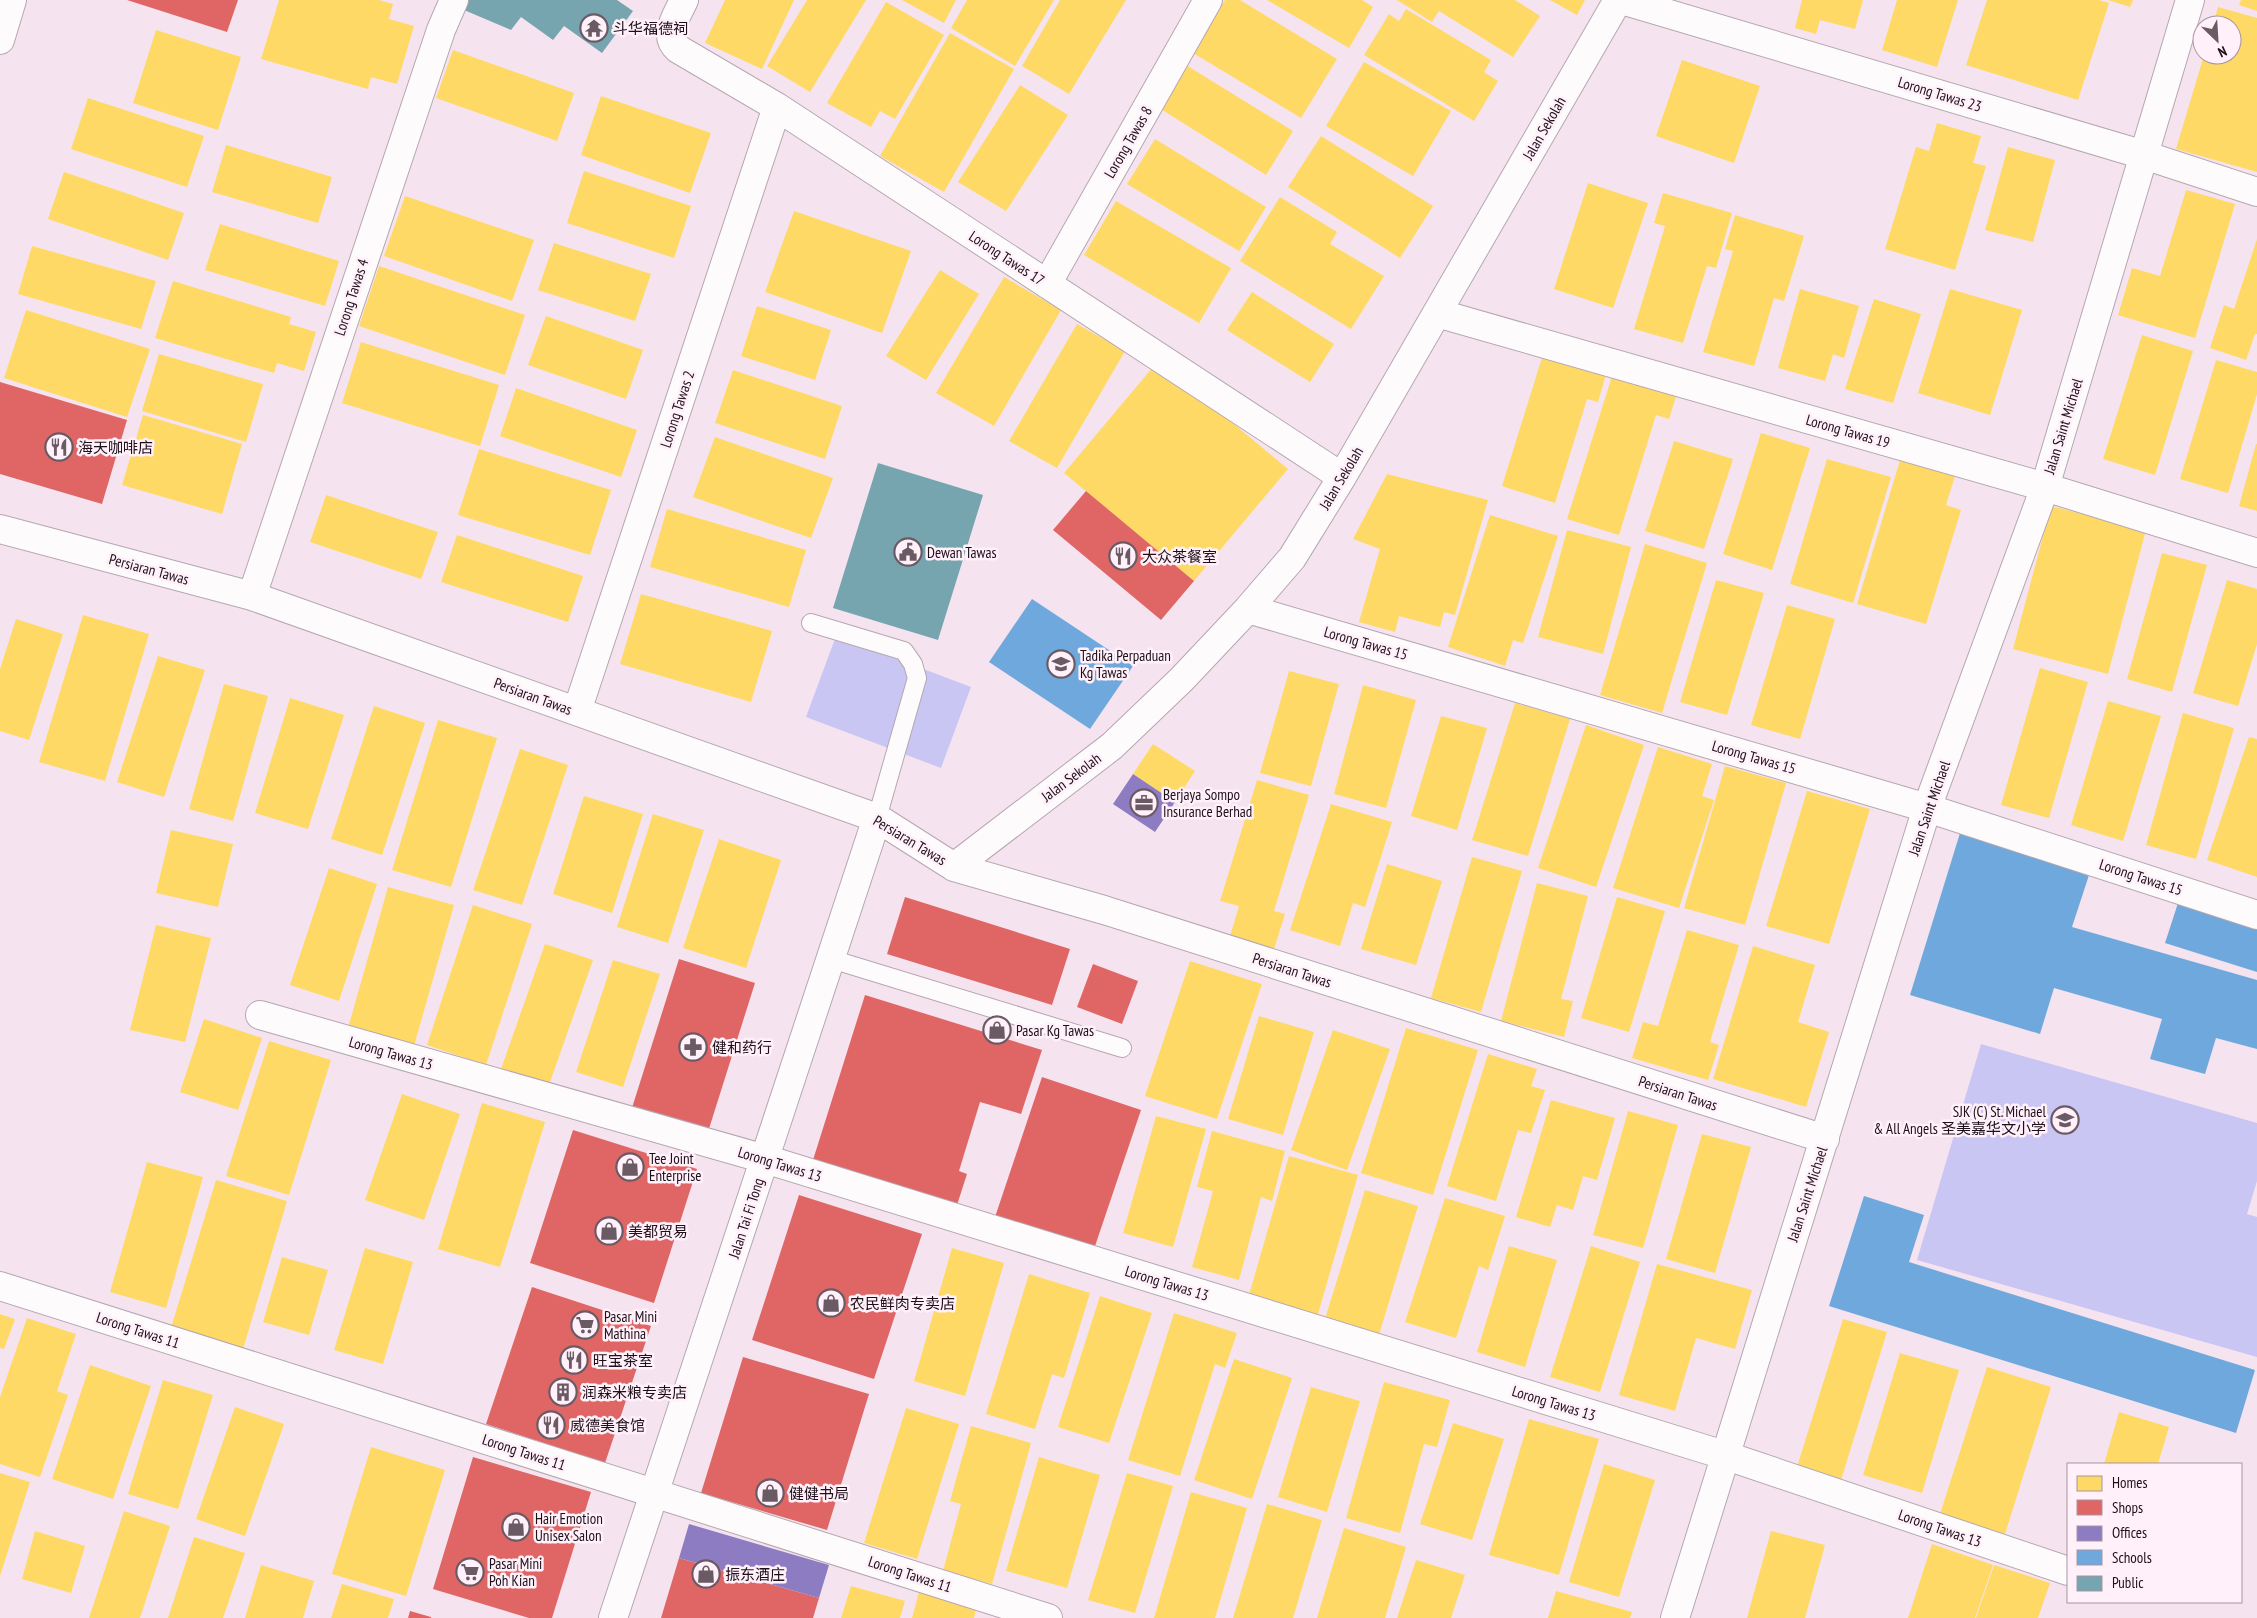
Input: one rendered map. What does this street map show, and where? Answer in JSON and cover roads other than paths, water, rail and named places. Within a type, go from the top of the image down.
[{"type":"main road","points":[[0,40],[12,0]]},
{"type":"main road","name":"Lorong Tawas 4","points":[[252,596],[437,39],[454,0]]},
{"type":"main road","name":"Lorong Tawas 17","points":[[684,0],[670,31],[671,41],[678,50],[777,107],[1342,477]]},
{"type":"main road","name":"Jalan Sekolah","points":[[954,866],[1112,746],[1182,679],[1248,609],[1292,558],[1342,477],[1618,0]]},
{"type":"main road","name":"Lorong Tawas 23","points":[[1622,0],[2144,155],[2257,192]]},
{"type":"main road","name":"Jalan Saint Michael","points":[[1675,1618],[1724,1455],[1825,1139],[1927,808],[2045,487],[2190,0]]},
{"type":"main road","name":"Lorong Tawas 8","points":[[1047,284],[1198,4]]},
{"type":"main road","name":"Lorong Tawas 2","points":[[577,711],[777,107]]},
{"type":"main road","name":"Lorong Tawas 19","points":[[1437,313],[2045,487],[2257,554]]},
{"type":"main road","name":"Persiaran Tawas","points":[[0,529],[252,596],[877,818],[954,866],[1104,910],[1825,1139]]},
{"type":"main road","name":"Lorong Tawas 15","points":[[1248,609],[1927,808],[2257,915]]},
{"type":"main road","name":"Jalan Tai Fi Tong","points":[[613,1618],[877,818]]},
{"type":"main road","name":"Lorong Tawas 13","points":[[260,1016],[765,1159],[1724,1455],[2067,1571]]},
{"type":"main road","name":"Lorong Tawas 11","points":[[0,1286],[1048,1618]]},
{"type":"lane","points":[[811,623],[904,651],[912,664],[917,678],[877,818]]},
{"type":"lane","points":[[831,959],[1122,1048]]},
{"type":"place","name":"斗华福德祠","points":[[594,28]]},
{"type":"place","name":"海天咖啡店","points":[[59,447]]},
{"type":"place","name":"Dewan Tawas","points":[[908,552]]},
{"type":"place","name":"大众茶餐室","points":[[1123,556]]},
{"type":"place","name":"Tadika Perpaduan Kg Tawas","points":[[1061,664]]},
{"type":"place","name":"Berjaya Sompo Insurance Berhad","points":[[1144,803]]},
{"type":"place","name":"Pasar Kg Tawas","points":[[997,1030]]},
{"type":"place","name":"健和药行","points":[[693,1047]]},
{"type":"place","name":"SJK (C) St. Michael & All Angels 圣美嘉华文小学","points":[[2065,1120]]},
{"type":"place","name":"Tee Joint Enterprise","points":[[630,1167]]},
{"type":"place","name":"美都贸易","points":[[609,1231]]},
{"type":"place","name":"农民鲜肉专卖店","points":[[831,1303]]},
{"type":"place","name":"Pasar Mini Mathina","points":[[585,1325]]},
{"type":"place","name":"旺宝茶室","points":[[574,1360]]},
{"type":"place","name":"润森米粮专卖店","points":[[563,1392]]},
{"type":"place","name":"威德美食馆","points":[[551,1425]]},
{"type":"place","name":"健健书局","points":[[770,1493]]},
{"type":"place","name":"Hair Emotion Unisex Salon","points":[[516,1527]]},
{"type":"place","name":"Pasar Mini Poh Kian","points":[[470,1572]]},
{"type":"place","name":"振东酒庄","points":[[706,1574]]}]
